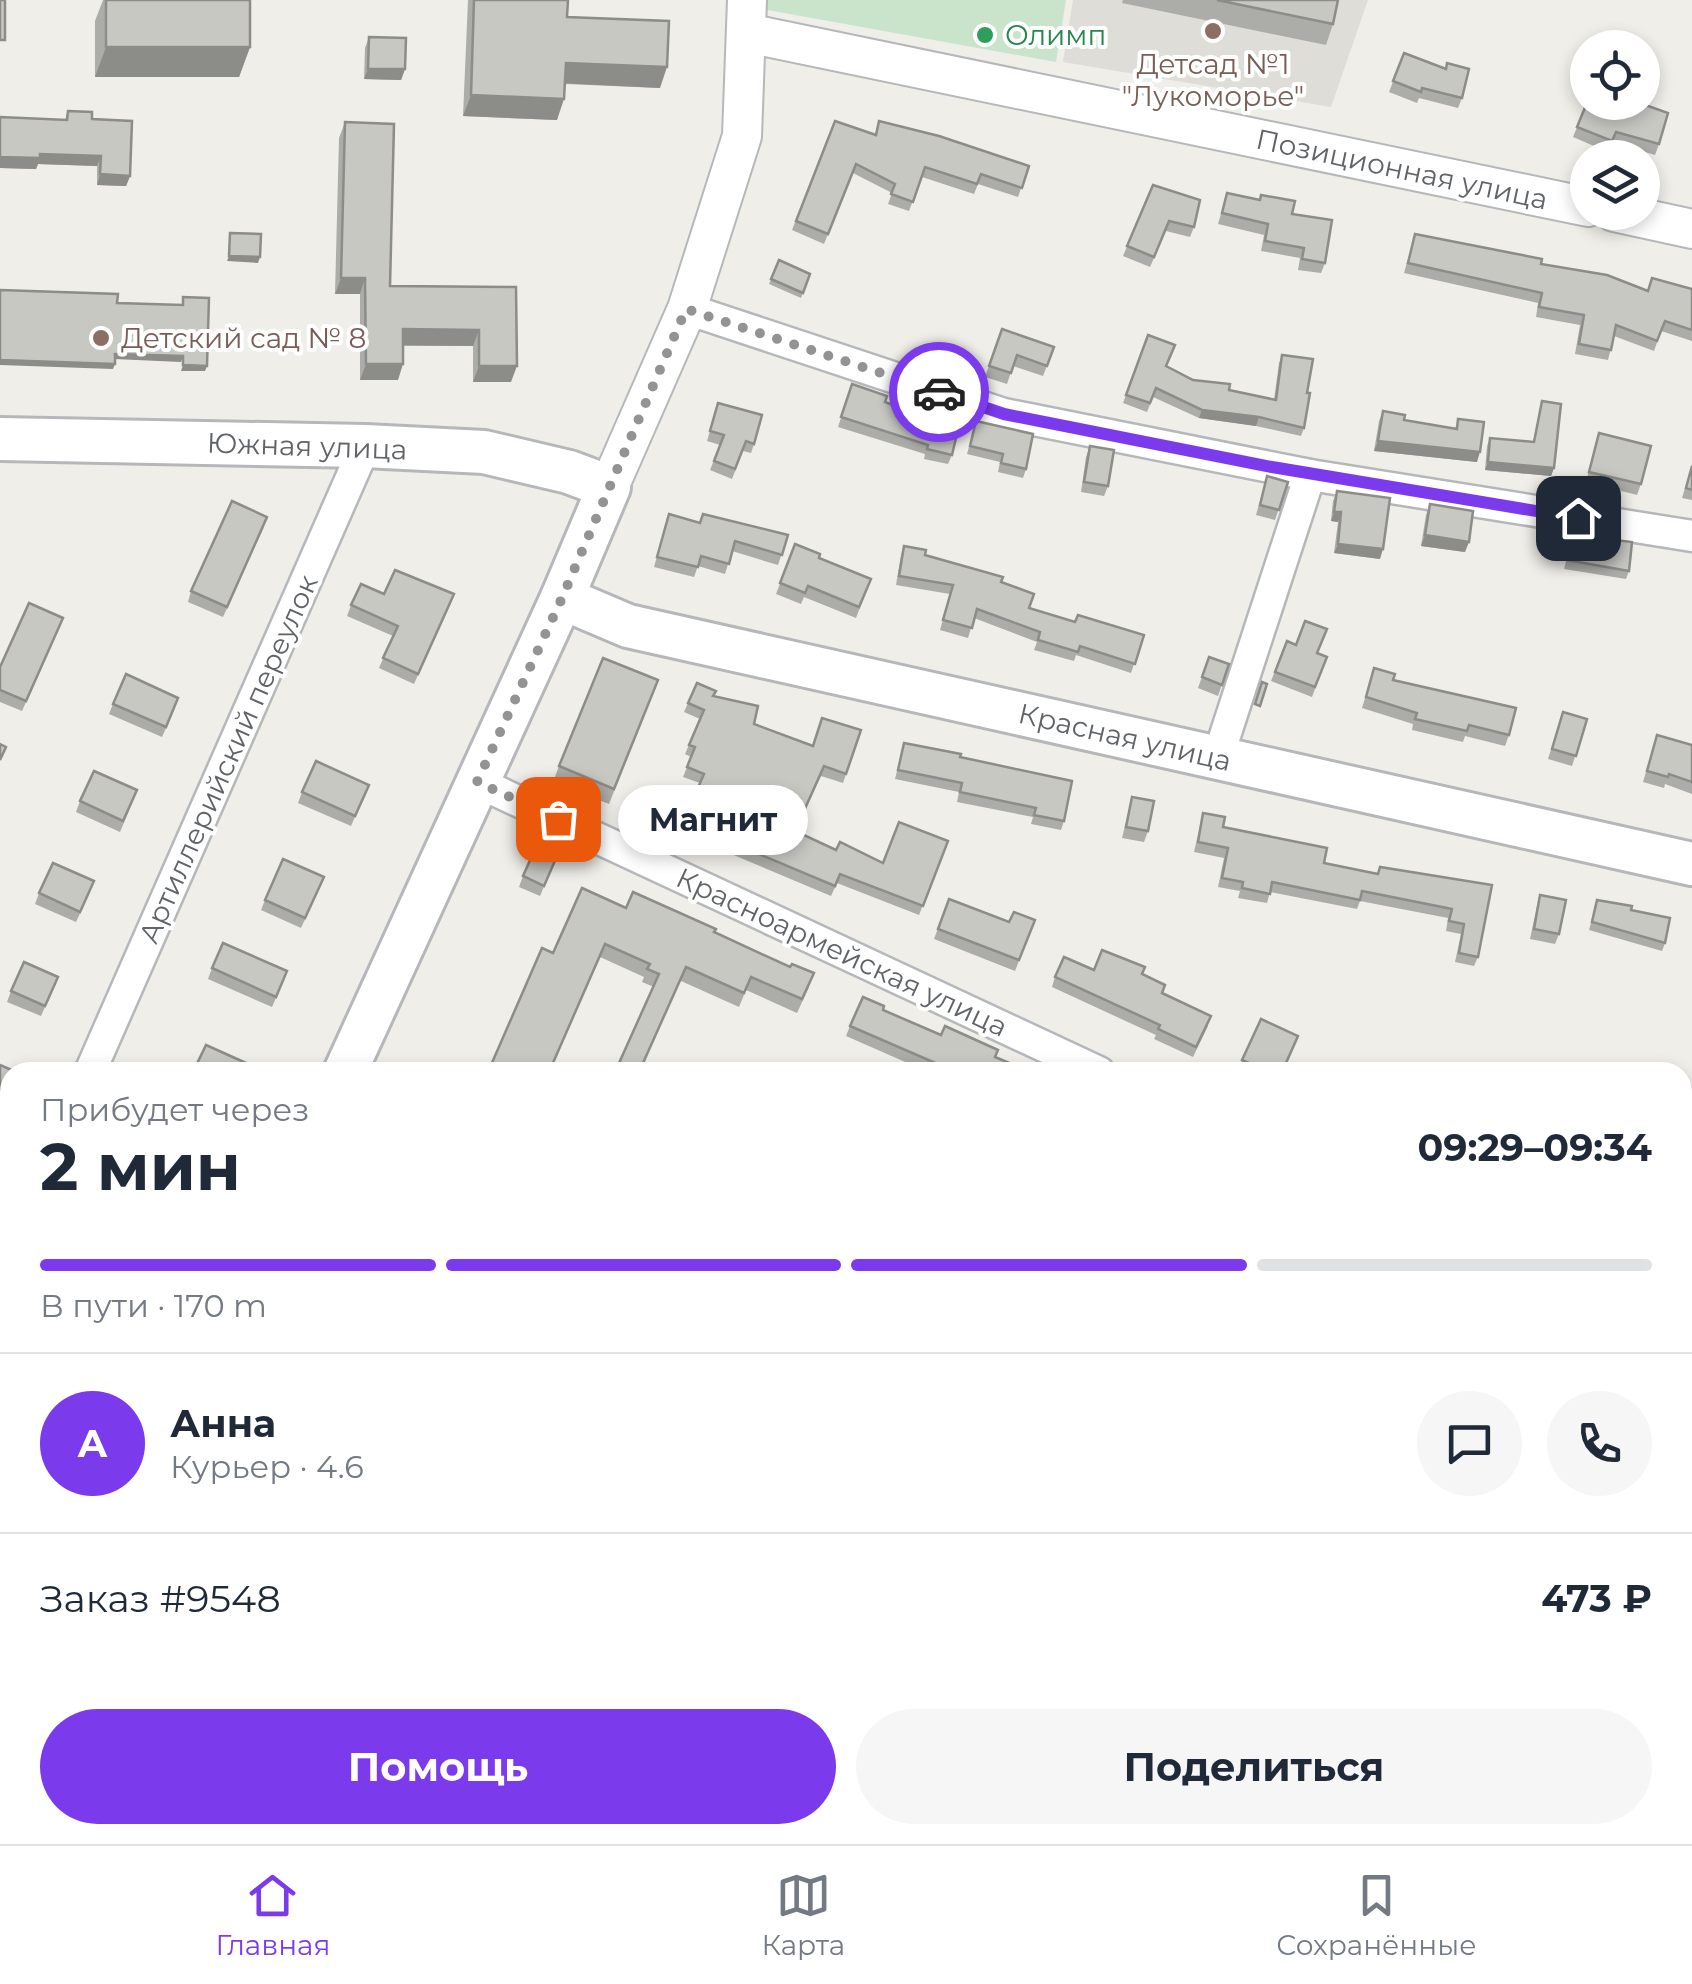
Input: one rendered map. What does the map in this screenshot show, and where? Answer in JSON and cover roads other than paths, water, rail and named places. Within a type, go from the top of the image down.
[{"type":"main road","name":"Южная улица","points":[[4,448],[365,446],[484,452],[569,472],[608,487]]},
{"type":"main road","points":[[350,1062],[562,598],[608,487]]},
{"type":"main road","name":"Красная улица","points":[[562,598],[628,626],[1692,864]]},
{"type":"street","name":"Позиционная улица","points":[[747,16],[1570,203]]},
{"type":"street","points":[[608,487],[686,309],[742,136],[747,16]]},
{"type":"street","points":[[1660,221],[1692,228]]},
{"type":"street","points":[[686,309],[1004,414],[1310,474],[1692,536]]},
{"type":"street","name":"Артиллерийский переулок","points":[[94,1062],[365,446]]},
{"type":"street","points":[[1218,758],[1310,474]]},
{"type":"street","name":"Красноармейская улица","points":[[477,782],[1078,1062]]},
{"type":"place","name":"Детсад №1 \"Лукоморье\"","points":[[1213,31]]},
{"type":"place","name":"Олимп","points":[[985,35]]},
{"type":"place","name":"Детский сад № 8","points":[[101,338]]},
{"type":"place","name":"Магнит","points":[[558,819]]}]
